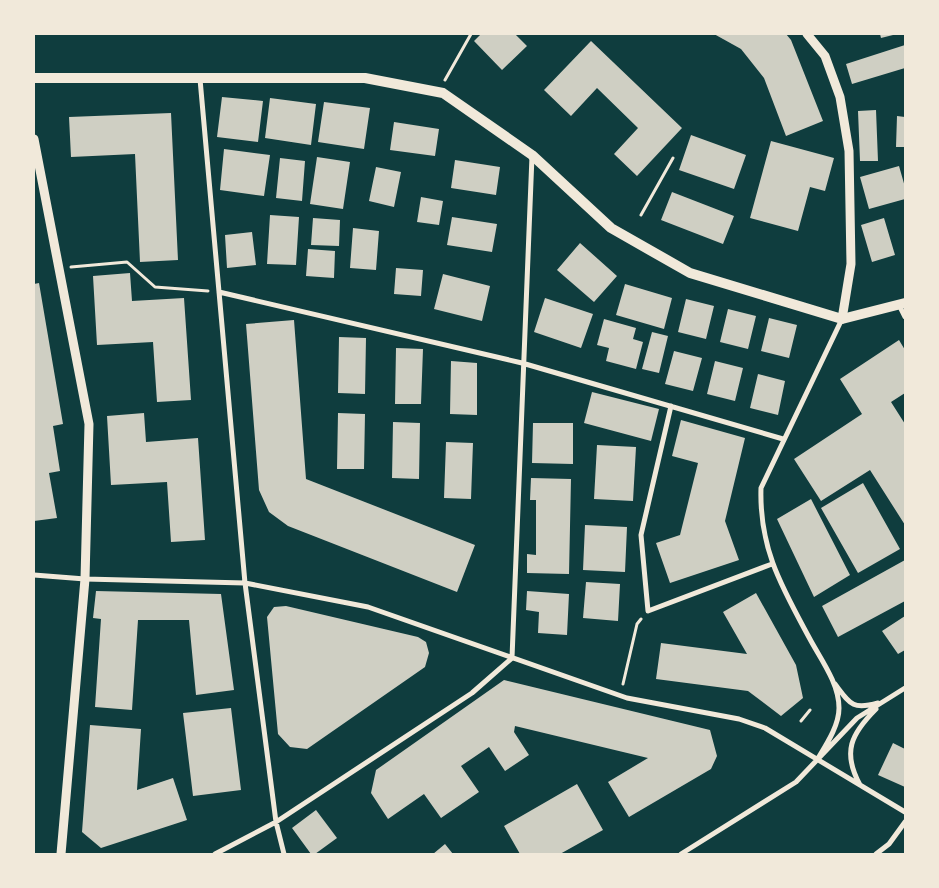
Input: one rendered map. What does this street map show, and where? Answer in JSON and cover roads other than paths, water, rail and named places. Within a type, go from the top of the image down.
[{"type":"main road","points":[[34,78],[364,78],[443,93],[532,155],[611,228],[690,273],[842,319],[902,304]]},
{"type":"street","points":[[807,34],[825,56],[840,97],[848,151],[851,264],[842,319],[761,488],[760,508],[772,564],[778,581],[832,680],[850,704],[862,707],[883,702]]},
{"type":"street","points":[[200,79],[245,583],[276,822],[284,854]]},
{"type":"street","points":[[34,139],[89,424],[85,578],[62,854]]},
{"type":"street","points":[[215,854],[276,822],[472,693],[512,658],[522,363],[532,155]]},
{"type":"street","points":[[219,292],[522,363],[783,439]]},
{"type":"street","points":[[902,304],[905,318]]},
{"type":"street","points":[[671,406],[641,535],[648,611],[772,564]]},
{"type":"street","points":[[34,575],[245,583],[368,607],[627,698],[739,719],[764,728],[905,812]]},
{"type":"street","points":[[817,760],[834,729],[839,708],[832,680]]},
{"type":"street","points":[[681,854],[796,782],[857,718],[905,688]]},
{"type":"street","points":[[860,786],[851,769],[849,751],[856,732],[883,702]]},
{"type":"street","points":[[876,854],[889,844],[905,822]]}]
